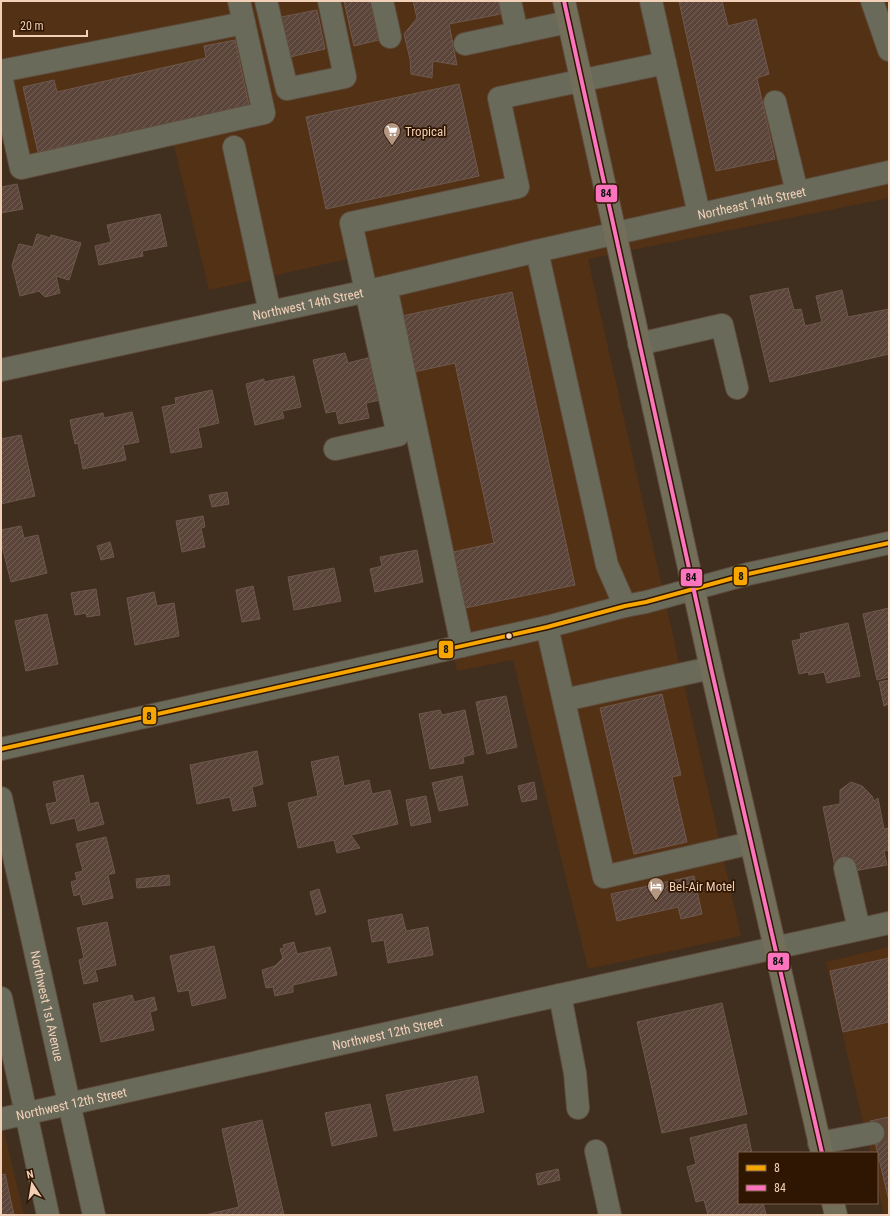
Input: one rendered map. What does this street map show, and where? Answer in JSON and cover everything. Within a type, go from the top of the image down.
[{"type":"highway","points":[[564,1],[711,668],[820,1148]]},
{"type":"highway","points":[[833,1204],[836,1215]]},
{"type":"street","points":[[1,76],[21,168],[264,113],[239,1]]},
{"type":"street","points":[[266,1],[287,89],[345,77],[329,1]]},
{"type":"street","points":[[382,1],[390,37]]},
{"type":"street","points":[[510,1],[517,33]]},
{"type":"street","points":[[651,1],[699,214]]},
{"type":"street","points":[[872,1],[889,50]]},
{"type":"street","points":[[465,44],[568,22]]},
{"type":"street","points":[[1,72],[244,23]]},
{"type":"street","points":[[462,646],[376,289],[351,223],[518,187],[500,98],[665,63]]},
{"type":"street","points":[[775,102],[797,192]]},
{"type":"street","points":[[234,147],[270,312]]},
{"type":"street","name":"Northeast 14th Street","points":[[615,234],[889,172]]},
{"type":"street","name":"Northwest 14th Street","points":[[1,370],[376,289],[615,234]]},
{"type":"street","points":[[537,251],[606,565],[625,606]]},
{"type":"street","points":[[335,449],[398,435],[376,289]]},
{"type":"street","points":[[639,344],[722,325],[737,388]]},
{"type":"street","points":[[1,749],[547,627],[748,574],[889,543]]},
{"type":"street","points":[[547,627],[604,877],[751,843]]},
{"type":"street","points":[[564,700],[711,668]]},
{"type":"street","name":"Northwest 1st Avenue","points":[[1,798],[94,1215]]},
{"type":"street","points":[[845,868],[859,929]]},
{"type":"street","name":"Northwest 12th Street","points":[[1,1119],[889,923]]},
{"type":"street","points":[[560,995],[575,1073],[578,1108]]},
{"type":"street","points":[[1,998],[48,1215]]},
{"type":"street","points":[[820,1148],[873,1133]]},
{"type":"street","points":[[596,1151],[610,1215]]},
{"type":"shaded area","points":[[1,1],[889,1],[889,198],[588,259],[741,936],[588,969],[513,660],[457,671],[366,255],[209,290],[174,146],[10,172],[1,135]]},
{"type":"shaded area","points":[[889,947],[889,1215],[884,1215],[878,1188],[878,1152],[870,1152],[826,962]]},
{"type":"shaded area","points":[[1,1119],[24,1215],[1,1215]]},
{"type":"building","points":[[344,1],[371,1],[379,40],[354,46]]},
{"type":"building","points":[[413,1],[498,1],[501,14],[449,24],[457,65],[433,61],[432,78],[411,74],[410,59],[404,34],[417,18]]},
{"type":"building","points":[[679,1],[722,1],[728,26],[756,19],[769,74],[757,78],[775,159],[716,171]]},
{"type":"building","points":[[317,10],[325,49],[290,57],[281,17]]},
{"type":"building","points":[[235,40],[249,105],[38,152],[23,87],[54,80],[57,92],[206,58],[204,46]]},
{"type":"building","name":"Tropical","points":[[459,84],[479,176],[326,209],[306,117]]},
{"type":"building","points":[[17,184],[23,209],[1,213],[1,187]]},
{"type":"building","points":[[160,214],[167,246],[142,251],[143,256],[99,265],[95,246],[111,242],[107,225]]},
{"type":"building","points":[[37,234],[50,238],[51,235],[81,243],[69,280],[56,276],[60,293],[45,297],[39,291],[20,296],[12,265],[19,244],[33,247]]},
{"type":"building","points":[[788,288],[794,310],[801,309],[805,326],[822,322],[816,296],[842,290],[848,317],[889,309],[889,354],[770,382],[750,296]]},
{"type":"building","points":[[512,292],[575,585],[465,608],[453,552],[494,543],[455,363],[414,372],[402,316]]},
{"type":"building","points":[[345,353],[348,363],[375,356],[385,399],[366,403],[369,418],[339,424],[336,411],[326,413],[313,360]]},
{"type":"building","points":[[294,376],[301,407],[282,411],[284,418],[255,425],[246,384],[264,379],[264,382]]},
{"type":"building","points":[[212,390],[219,423],[198,428],[202,447],[171,453],[162,407],[176,404],[175,398]]},
{"type":"building","points":[[132,412],[139,442],[123,445],[126,460],[83,469],[78,443],[75,444],[70,420],[103,413],[104,418]]},
{"type":"building","points":[[21,435],[35,496],[1,504],[1,439]]},
{"type":"building","points":[[227,492],[229,504],[212,507],[209,495]]},
{"type":"building","points":[[203,516],[205,527],[201,528],[205,547],[182,552],[176,521]]},
{"type":"building","points":[[21,526],[24,538],[38,535],[47,573],[11,582],[1,542],[1,530]]},
{"type":"building","points":[[110,542],[114,557],[101,560],[97,546]]},
{"type":"building","points":[[417,550],[423,582],[375,592],[370,569],[382,566],[380,557]]},
{"type":"building","points":[[334,568],[341,601],[294,610],[288,577]]},
{"type":"building","points":[[253,586],[260,619],[242,622],[236,590]]},
{"type":"building","points":[[96,589],[100,615],[87,617],[86,613],[75,615],[71,593]]},
{"type":"building","points":[[154,592],[157,606],[174,603],[179,636],[135,645],[127,598]]},
{"type":"building","points":[[889,608],[889,677],[877,680],[863,614]]},
{"type":"building","points":[[47,614],[58,664],[26,671],[15,621]]},
{"type":"building","points":[[848,623],[860,676],[827,683],[824,672],[809,675],[808,672],[799,674],[792,641],[801,639],[800,634]]},
{"type":"building","points":[[889,680],[889,704],[884,706],[879,682]]},
{"type":"building","points":[[662,694],[681,775],[672,777],[687,842],[634,854],[600,708]]},
{"type":"building","points":[[506,696],[517,747],[487,754],[476,702]]},
{"type":"building","points":[[440,710],[442,715],[465,710],[474,754],[463,757],[464,763],[430,769],[419,714]]},
{"type":"building","points":[[257,751],[263,784],[252,787],[256,806],[233,811],[230,797],[197,804],[190,765]]},
{"type":"building","points":[[338,756],[344,786],[369,780],[372,794],[390,790],[398,824],[351,835],[360,848],[337,853],[334,840],[298,848],[288,803],[318,796],[311,762]]},
{"type":"building","points":[[83,775],[90,804],[98,802],[104,824],[78,831],[75,818],[51,824],[46,804],[57,802],[53,782]]},
{"type":"building","points":[[462,776],[468,805],[439,811],[432,783]]},
{"type":"building","points":[[534,782],[537,799],[522,802],[518,786]]},
{"type":"building","points":[[851,782],[862,786],[872,796],[874,801],[878,798],[884,829],[889,828],[889,850],[884,851],[887,865],[854,871],[835,867],[823,807],[840,804],[840,790]]},
{"type":"building","points":[[426,796],[431,822],[411,826],[406,800]]},
{"type":"building","points":[[106,837],[115,873],[108,875],[113,898],[83,905],[80,894],[74,896],[71,882],[77,880],[75,873],[83,871],[76,844]]},
{"type":"building","points":[[169,875],[170,885],[137,888],[136,879]]},
{"type":"building","name":"Bel-Air Motel","points":[[694,876],[702,914],[681,919],[678,907],[617,921],[611,894]]},
{"type":"building","points":[[319,889],[326,912],[316,915],[310,892]]},
{"type":"building","points":[[402,914],[406,931],[428,927],[433,955],[388,963],[384,940],[372,942],[368,920]]},
{"type":"building","points":[[107,922],[116,965],[95,970],[98,981],[84,984],[79,960],[84,958],[77,928]]},
{"type":"building","points":[[294,942],[297,954],[330,947],[337,975],[293,985],[293,992],[275,996],[273,987],[266,988],[262,970],[275,966],[283,958],[280,949],[284,948],[283,945]]},
{"type":"building","points":[[214,946],[226,998],[192,1006],[189,990],[178,992],[170,956]]},
{"type":"building","points":[[889,958],[889,1022],[843,1032],[830,971]]},
{"type":"building","points":[[132,995],[134,1002],[154,997],[157,1010],[150,1012],[154,1030],[101,1042],[93,1004]]},
{"type":"building","points":[[722,1003],[747,1114],[662,1133],[637,1022]]},
{"type":"building","points":[[477,1076],[484,1112],[394,1131],[386,1095]]},
{"type":"building","points":[[370,1104],[377,1136],[332,1146],[325,1113]]},
{"type":"building","points":[[889,1117],[889,1201],[878,1152],[870,1121]]},
{"type":"building","points":[[262,1120],[284,1215],[205,1215],[239,1207],[222,1129]]},
{"type":"building","points":[[746,1124],[752,1152],[738,1152],[738,1204],[763,1204],[766,1214],[708,1215],[704,1200],[696,1202],[687,1167],[696,1164],[690,1138]]},
{"type":"building","points":[[558,1169],[560,1180],[538,1185],[536,1174]]},
{"type":"building","points":[[5,1174],[14,1215],[1,1215],[1,1175]]},
{"type":"tunnel","points":[[873,1133],[889,1129]]},
{"type":"transit line","name":"84","points":[[564,1],[711,668],[822,1152]]},
{"type":"transit line","name":"8","points":[[1,749],[547,627],[748,574],[889,543]]},
{"type":"place","name":"Tropical","points":[[392,146]]},
{"type":"place","name":"Bel-Air Motel","points":[[656,901]]}]
